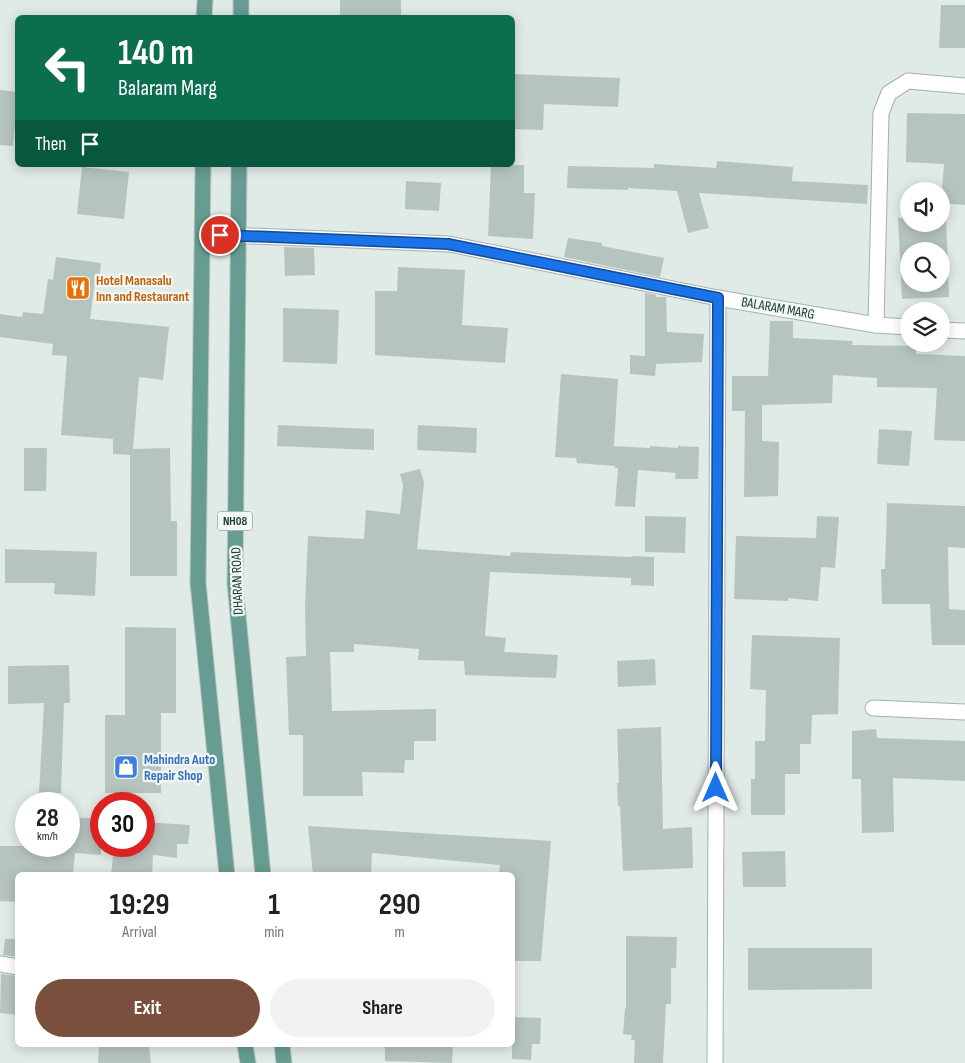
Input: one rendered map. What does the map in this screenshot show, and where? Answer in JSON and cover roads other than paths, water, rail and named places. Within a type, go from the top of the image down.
[{"type":"main road","points":[[204,15],[205,0]]},
{"type":"main road","points":[[240,15],[241,0]]},
{"type":"main road","name":"NH08","points":[[203,167],[198,584],[227,872]]},
{"type":"main road","name":"DHARAN ROAD","points":[[239,167],[235,584],[264,872]]},
{"type":"main road","points":[[245,1047],[248,1063]]},
{"type":"main road","points":[[282,1047],[284,1063]]},
{"type":"street","points":[[876,325],[882,113],[886,99],[889,93],[908,81],[965,86]]},
{"type":"street","name":"BALARAM MARG","points":[[202,234],[448,244],[718,298],[876,325],[900,326]]},
{"type":"street","points":[[715,1063],[718,298]]},
{"type":"street","points":[[950,330],[965,331]]},
{"type":"street","points":[[873,708],[965,712]]},
{"type":"street","points":[[0,964],[15,966]]},
{"type":"place","name":"Hotel Manasalu Inn and Restaurant","points":[[78,288]]},
{"type":"place","name":"Mahindra Auto Repair Shop","points":[[126,767]]}]
